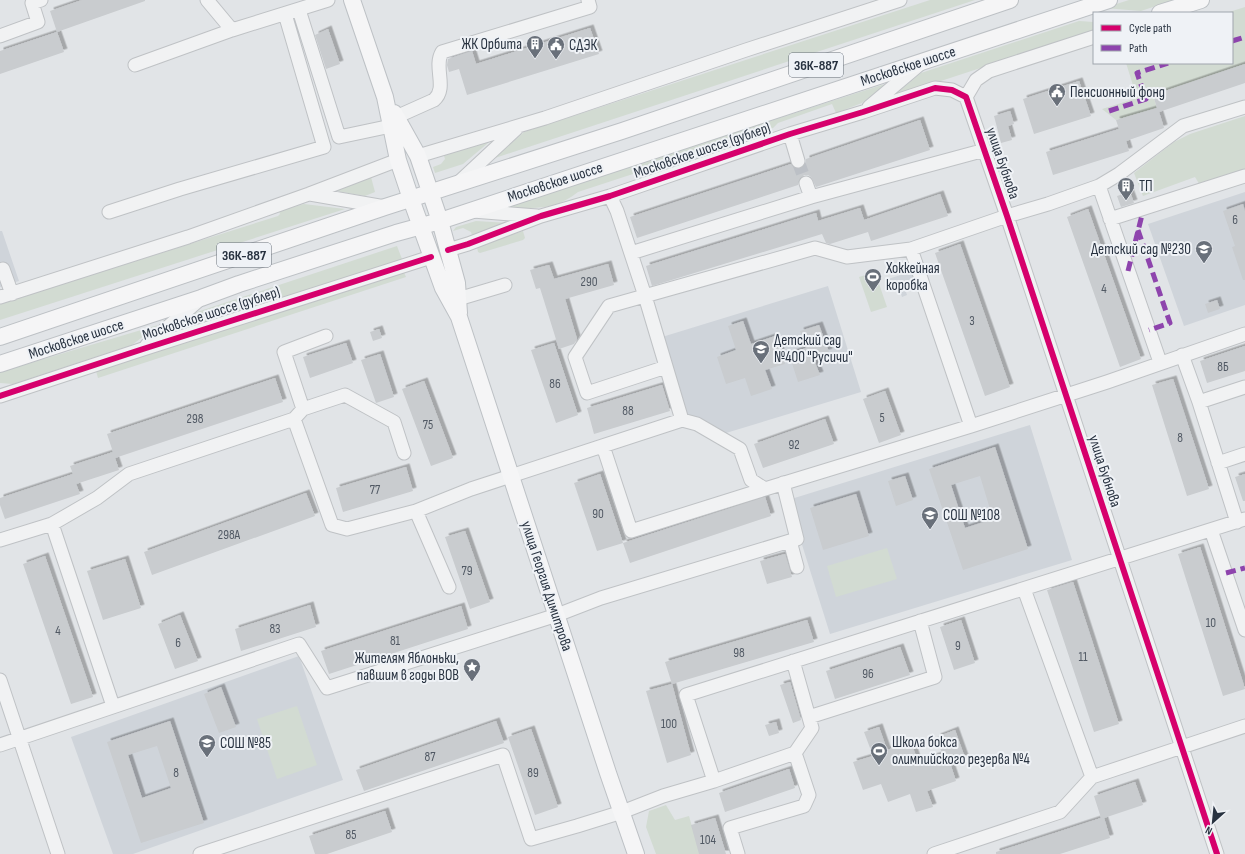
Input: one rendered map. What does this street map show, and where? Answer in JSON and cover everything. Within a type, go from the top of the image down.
[{"type":"main road","name":"Московское шоссе","points":[[0,337],[385,207],[622,131],[1010,0]]},
{"type":"main road","name":"Московское шоссе","points":[[0,364],[239,284],[420,226],[440,221],[1109,0]]},
{"type":"main road","points":[[1163,12],[1201,0]]},
{"type":"main road","name":"улица Георгия Димитрова","points":[[354,1],[394,122],[398,160],[443,288],[459,317],[636,854]]},
{"type":"main road","points":[[1073,12],[1093,14]]},
{"type":"main road","name":"улица Георгия Димитрова","points":[[394,122],[418,156],[440,221],[457,283],[459,317]]},
{"type":"street","points":[[0,36],[38,22],[32,3],[41,0]]},
{"type":"street","points":[[207,0],[232,30]]},
{"type":"street","points":[[135,65],[232,30],[328,0]]},
{"type":"street","points":[[299,10],[339,137],[394,122],[439,96],[441,89],[439,58],[442,52],[590,7],[588,0]]},
{"type":"street","points":[[418,156],[519,126],[900,0]]},
{"type":"street","points":[[109,212],[180,189],[324,147],[285,14]]},
{"type":"street","points":[[966,97],[976,80],[989,71],[1093,37]]},
{"type":"street","points":[[863,112],[924,61]]},
{"type":"street","name":"Московское шоссе (дублер)","points":[[448,250],[468,244],[541,216],[610,196],[790,134],[935,88],[952,90],[966,97]]},
{"type":"street","name":"улица Бубнова","points":[[966,97],[1007,216],[1218,854]]},
{"type":"street","points":[[666,367],[587,392],[575,357],[609,306],[815,248],[847,257],[911,249],[1099,186],[1119,174],[1183,126],[1245,107]]},
{"type":"street","points":[[456,184],[519,126]]},
{"type":"street","points":[[790,134],[798,161]]},
{"type":"street","points":[[631,253],[811,197],[985,150]]},
{"type":"street","points":[[1,266],[6,295],[188,236],[309,194],[398,160]]},
{"type":"street","points":[[1110,219],[1245,176]]},
{"type":"street","points":[[806,182],[811,197]]},
{"type":"street","points":[[1099,186],[1160,362]]},
{"type":"street","points":[[309,194],[385,207]]},
{"type":"street","points":[[610,196],[645,296],[682,420]]},
{"type":"street","points":[[468,211],[541,216]]},
{"type":"street","points":[[911,249],[971,426]]},
{"type":"street","name":"Московское шоссе (дублер)","points":[[0,396],[431,257]]},
{"type":"street","points":[[458,299],[505,285]]},
{"type":"street","points":[[143,349],[200,298]]},
{"type":"street","points":[[603,446],[631,531],[971,426],[1106,382],[1160,362],[1245,334]]},
{"type":"street","points":[[303,409],[284,352],[326,336]]},
{"type":"street","points":[[714,781],[686,695],[1241,520],[1218,463],[1199,402],[1182,355]]},
{"type":"street","points":[[1199,402],[1245,387]]},
{"type":"street","points":[[0,540],[52,524],[97,498],[129,474],[294,419],[303,409],[346,395],[394,422],[404,453]]},
{"type":"street","points":[[294,419],[332,525],[347,529],[416,511],[470,489],[511,477],[682,420],[697,424],[740,449],[752,480],[765,489]]},
{"type":"street","points":[[1218,463],[1245,454]]},
{"type":"street","points":[[0,745],[299,644],[327,688],[556,615],[601,598],[798,539],[783,483]]},
{"type":"street","points":[[416,511],[449,588]]},
{"type":"street","points":[[52,524],[113,706]]},
{"type":"street","points":[[1211,530],[1245,630]]},
{"type":"street","points":[[790,541],[797,567]]},
{"type":"street","points":[[1024,589],[1092,777]]},
{"type":"street","points":[[809,717],[935,677],[920,621]]},
{"type":"street","points":[[200,854],[503,755],[531,839],[622,812],[663,796],[714,781],[795,753],[812,728],[793,661]]},
{"type":"street","points":[[0,680],[58,854]]},
{"type":"street","points":[[934,854],[1060,812],[1092,777],[1245,726]]},
{"type":"street","points":[[738,854],[730,828],[804,806],[809,795],[795,753]]},
{"type":"shaded area","points":[[930,0],[975,0],[495,158],[524,132]]},
{"type":"shaded area","points":[[1129,0],[1174,0],[1141,11],[1104,8]]},
{"type":"shaded area","points":[[1245,7],[1245,64],[1153,95],[1157,108],[1116,120],[1102,109],[1137,98],[1126,64],[1233,64],[1233,12],[1229,12]]},
{"type":"shaded area","points":[[1079,21],[1093,22],[1093,31],[892,97],[921,73]]},
{"type":"shaded area","points":[[888,83],[862,103],[836,113],[832,104],[778,123],[773,128],[578,192],[560,203],[551,206],[533,208],[503,207]]},
{"type":"shaded area","points":[[1245,116],[1245,173],[1201,187],[1195,177],[1143,196],[1134,173],[1174,142],[1190,134]]},
{"type":"shaded area","points":[[494,138],[463,164],[435,173],[433,167],[441,164],[445,159],[443,153]]},
{"type":"shaded area","points":[[371,177],[375,192],[365,196],[331,190]]},
{"type":"shaded area","name":"Детский сад №230","points":[[1245,192],[1245,305],[1184,326],[1148,224]]},
{"type":"shaded area","points":[[304,204],[345,209],[0,320],[0,304],[278,216],[280,214],[279,211]]},
{"type":"shaded area","points":[[476,221],[509,223],[472,235],[471,232],[463,228],[453,231],[456,227]]},
{"type":"shaded area","points":[[0,231],[2,231],[19,281],[0,287]]},
{"type":"shaded area","points":[[523,231],[525,238],[523,240],[480,253],[478,252],[477,247]]},
{"type":"shaded area","points":[[397,246],[402,259],[168,335],[197,312]]},
{"type":"shaded area","points":[[403,270],[406,277],[98,378],[96,371]]},
{"type":"shaded area","points":[[916,270],[920,282],[915,284],[917,289],[906,292],[907,295],[902,297],[899,288],[892,290],[888,279]]},
{"type":"shaded area","name":"Хоккейная коробка","points":[[875,272],[887,307],[871,312],[859,277]]},
{"type":"shaded area","name":"Детский сад №400 \"Русичи\"","points":[[828,286],[861,392],[726,433],[686,414],[662,337]]},
{"type":"shaded area","points":[[158,325],[132,345],[13,384],[0,383],[0,372]]},
{"type":"shaded area","name":"СОШ №108","points":[[1030,425],[1072,560],[830,634],[788,500]]},
{"type":"shaded area","points":[[887,548],[897,579],[836,597],[827,566]]},
{"type":"shaded area","name":"СОШ №85","points":[[299,656],[343,780],[133,854],[113,854],[71,737]]},
{"type":"shaded area","points":[[297,706],[317,765],[277,779],[257,719]]},
{"type":"shaded area","points":[[666,805],[675,820],[689,816],[700,854],[656,854],[646,827],[649,811]]},
{"type":"building","points":[[82,0],[145,1],[57,32],[50,11]]},
{"type":"building","name":"ЖК Орбита","points":[[590,28],[599,54],[467,95],[459,69],[449,72],[447,65],[448,59],[472,51],[476,64]]},
{"type":"building","points":[[328,29],[340,64],[326,69],[315,35]]},
{"type":"building","points":[[57,32],[64,52],[0,74],[0,51]]},
{"type":"building","points":[[1245,64],[1245,83],[1159,112],[1164,128],[1126,141],[1129,151],[1053,175],[1046,152],[1119,129],[1116,120],[1157,108],[1153,95]]},
{"type":"building","name":"Пенсионный фонд","points":[[1079,81],[1091,116],[1034,134],[1023,99]]},
{"type":"building","points":[[1010,111],[1014,124],[1008,126],[1012,140],[1001,143],[994,116]]},
{"type":"building","points":[[920,120],[930,150],[816,187],[811,177],[804,175],[800,178],[798,185],[637,238],[630,217],[791,164],[796,169],[801,169],[806,163],[806,159]]},
{"type":"building","name":"ТП","points":[[1130,192],[1134,203],[1121,207],[1117,196]]},
{"type":"building","points":[[940,194],[948,216],[871,241],[868,232],[830,244],[826,243],[822,234],[652,286],[646,266],[816,213],[818,221],[860,208],[864,220]]},
{"type":"building","points":[[1243,204],[1245,211],[1245,280],[1243,280],[1232,247],[1235,246],[1223,211]]},
{"type":"building","points":[[1088,209],[1141,359],[1120,367],[1067,217]]},
{"type":"building","points":[[960,244],[1010,387],[985,396],[935,253]]},
{"type":"building","points":[[608,264],[614,285],[565,299],[577,339],[574,344],[559,349],[540,288],[536,289],[530,270],[549,265],[554,279]]},
{"type":"building","points":[[1217,300],[1220,309],[1208,313],[1205,304]]},
{"type":"building","points":[[743,321],[751,344],[775,336],[785,364],[765,370],[772,389],[751,396],[745,378],[726,384],[717,357],[736,350],[728,326]]},
{"type":"building","points":[[819,325],[829,352],[813,357],[820,375],[798,382],[789,354],[806,348],[800,331]]},
{"type":"building","points":[[379,329],[382,338],[373,341],[370,332]]},
{"type":"building","points":[[346,343],[353,363],[310,378],[303,357]]},
{"type":"building","points":[[554,343],[578,415],[556,423],[531,350]]},
{"type":"building","points":[[1245,346],[1245,371],[1207,383],[1200,361]]},
{"type":"building","points":[[380,354],[394,397],[376,403],[361,360]]},
{"type":"building","points":[[275,378],[283,402],[115,458],[107,434]]},
{"type":"building","points":[[1173,379],[1209,489],[1187,496],[1152,385]]},
{"type":"building","points":[[424,381],[453,458],[431,466],[402,389]]},
{"type":"building","points":[[662,385],[670,411],[594,434],[587,408]]},
{"type":"building","points":[[885,391],[901,435],[879,443],[863,399]]},
{"type":"building","points":[[825,419],[834,444],[763,468],[754,444]]},
{"type":"building","points":[[995,447],[1028,549],[963,570],[929,469]],"holes":[[[980,476],[993,519],[965,528],[951,485]]]},
{"type":"building","points":[[113,452],[119,470],[76,484],[80,494],[5,519],[0,505],[0,498],[73,474],[70,466]]},
{"type":"building","points":[[406,467],[413,491],[343,512],[336,488]]},
{"type":"building","points":[[600,474],[623,543],[597,551],[574,483]]},
{"type":"building","points":[[1245,474],[1245,501],[1243,501],[1235,477]]},
{"type":"building","points":[[905,476],[913,500],[896,506],[888,481]]},
{"type":"building","points":[[306,493],[315,516],[152,575],[144,552]]},
{"type":"building","points":[[856,494],[869,536],[823,550],[810,508]]},
{"type":"building","points":[[765,497],[771,516],[630,563],[623,543]]},
{"type":"building","points":[[465,531],[490,602],[470,609],[445,537]]},
{"type":"building","points":[[1200,547],[1245,689],[1223,696],[1178,554]]},
{"type":"building","points":[[785,554],[792,577],[767,584],[760,561]]},
{"type":"building","points":[[45,556],[93,697],[71,704],[23,564]]},
{"type":"building","points":[[125,559],[141,608],[103,620],[87,571]]},
{"type":"building","points":[[1073,582],[1119,724],[1094,732],[1047,590]]},
{"type":"building","points":[[310,605],[316,627],[241,651],[235,629]]},
{"type":"building","points":[[461,606],[468,629],[329,674],[321,651]]},
{"type":"building","points":[[180,615],[198,661],[175,669],[158,624]]},
{"type":"building","points":[[807,620],[814,642],[672,684],[665,662]]},
{"type":"building","points":[[961,620],[975,663],[954,670],[940,627]]},
{"type":"building","points":[[900,647],[910,675],[835,699],[826,671]]},
{"type":"building","points":[[790,682],[801,720],[793,723],[780,685]]},
{"type":"building","points":[[672,684],[691,755],[667,763],[646,691]]},
{"type":"building","points":[[221,687],[236,727],[219,733],[204,694]]},
{"type":"building","points":[[170,721],[204,823],[141,843],[107,742]],"holes":[[[157,746],[171,788],[142,798],[128,755]]]},
{"type":"building","points":[[496,721],[504,743],[364,791],[356,770]]},
{"type":"building","points":[[776,722],[779,733],[769,736],[765,725]]},
{"type":"building","points":[[879,727],[887,750],[911,742],[918,762],[942,754],[937,737],[955,730],[965,758],[950,763],[956,781],[927,791],[933,807],[916,812],[910,794],[888,802],[881,784],[863,790],[853,762],[873,756],[864,732]]},
{"type":"building","points":[[531,729],[558,807],[535,815],[508,737]]},
{"type":"building","points":[[789,769],[795,788],[725,812],[719,793]]},
{"type":"building","points":[[1135,782],[1143,805],[1104,818],[1110,838],[1060,854],[996,854],[996,852],[1101,818],[1094,796]]},
{"type":"building","points":[[385,811],[392,832],[327,854],[315,854],[309,836]]},
{"type":"building","points":[[715,818],[726,854],[699,854],[691,825]]},
{"type":"tunnel","points":[[798,161],[806,183]]},
{"type":"marked path","points":[[1233,41],[1245,37]]},
{"type":"marked path","points":[[1109,111],[1146,99],[1137,73],[1165,64]]},
{"type":"marked path","points":[[1128,271],[1142,215]]},
{"type":"marked path","points":[[1138,230],[1170,323],[1149,330]]},
{"type":"marked path","points":[[1226,573],[1245,568]]},
{"type":"cycle path","points":[[448,250],[468,244],[541,216],[610,196],[790,134],[935,88],[952,90],[966,97],[1007,216],[1217,854]]},
{"type":"cycle path","points":[[0,396],[431,257]]},
{"type":"place","name":"ЖК Орбита","points":[[535,59]]},
{"type":"place","name":"СДЭК","points":[[556,60]]},
{"type":"place","name":"Пенсионный фонд","points":[[1057,107]]},
{"type":"place","name":"ТП","points":[[1126,201]]},
{"type":"place","name":"Детский сад №230","points":[[1204,264]]},
{"type":"place","name":"Хоккейная коробка","points":[[873,292]]},
{"type":"place","name":"Детский сад №400 \"Русичи\"","points":[[761,364]]},
{"type":"place","name":"СОШ №108","points":[[930,530]]},
{"type":"place","name":"Жителям Яблоньки, павшим в годы ВОВ","points":[[472,682]]},
{"type":"place","name":"СОШ №85","points":[[207,758]]},
{"type":"place","name":"Школа бокса олимпийского резерва №4","points":[[879,766]]}]
